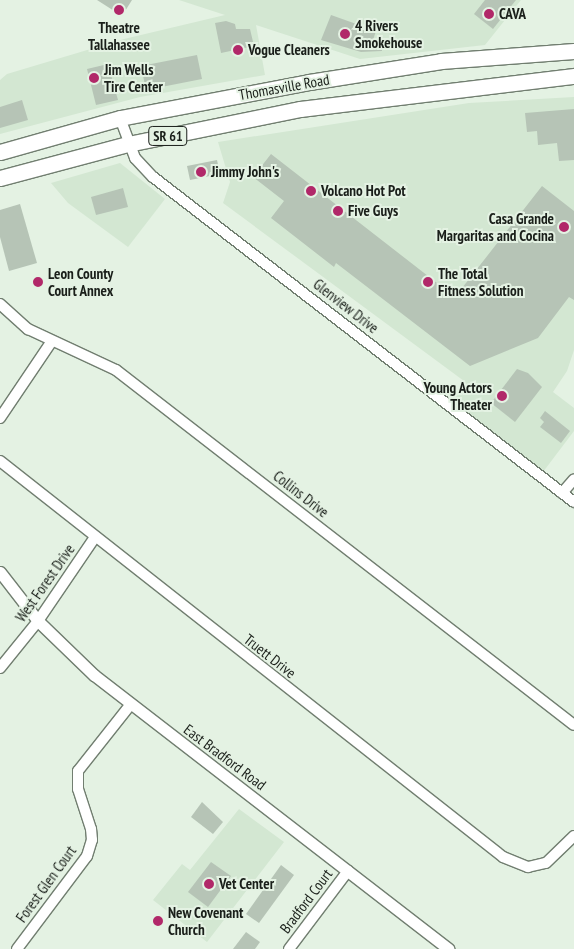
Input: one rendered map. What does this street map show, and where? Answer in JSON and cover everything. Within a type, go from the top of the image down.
[{"type":"main road","name":"Thomasville Road","points":[[0,152],[120,118],[246,94],[441,61],[574,51]]},
{"type":"main road","points":[[554,52],[559,77]]},
{"type":"main road","points":[[441,61],[444,89]]},
{"type":"main road","name":"Thomasville Road","points":[[0,178],[128,144],[300,109],[444,89],[574,76]]},
{"type":"main road","points":[[246,94],[250,119]]},
{"type":"street","name":"Glenview Drive","points":[[120,118],[128,144],[141,166],[154,177],[574,502]]},
{"type":"street","name":"Collins Drive","points":[[0,304],[28,328],[52,341],[75,348],[116,370],[574,725]]},
{"type":"street","points":[[0,418],[52,341]]},
{"type":"street","name":"Truett Drive","points":[[0,460],[95,537],[503,857],[528,867],[546,863],[574,836]]},
{"type":"street","points":[[562,494],[574,479]]},
{"type":"street","name":"West Forest Drive","points":[[0,668],[38,620],[95,537]]},
{"type":"street","name":"East Bradford Road","points":[[0,572],[38,620],[72,655],[131,704],[448,949]]},
{"type":"street","name":"Forest Glen Court","points":[[17,949],[86,856],[92,840],[91,829],[78,789],[78,771],[131,704]]},
{"type":"street","name":"Bradford Court","points":[[288,949],[348,871]]},
{"type":"shaded area","points":[[179,0],[521,0],[485,45],[360,59],[256,25],[265,75],[140,97],[0,134],[0,80],[7,74],[124,39],[225,15]]},
{"type":"shaded area","points":[[574,97],[574,350],[567,371],[553,392],[574,408],[574,431],[543,472],[450,400],[464,381],[223,203],[230,182],[218,142],[469,103]]},
{"type":"shaded area","points":[[120,163],[165,199],[128,247],[68,203],[51,183]]},
{"type":"shaded area","points":[[239,809],[284,842],[207,942],[153,900],[182,864],[190,870]]},
{"type":"building","name":"Theatre Tallahassee","points":[[97,0],[132,0],[122,16]]},
{"type":"building","points":[[485,0],[516,0],[493,29],[474,14]]},
{"type":"building","name":"4 Rivers Smokehouse","points":[[331,15],[376,31],[373,40],[381,39],[382,51],[361,52],[321,40]]},
{"type":"building","points":[[226,21],[235,24],[236,29],[250,29],[254,46],[221,53],[215,23]]},
{"type":"building","points":[[197,55],[202,79],[146,90],[141,66]]},
{"type":"building","points":[[108,64],[118,100],[96,105],[87,69]]},
{"type":"building","points":[[22,100],[28,120],[0,128],[0,107]]},
{"type":"building","points":[[574,109],[574,160],[559,161],[557,143],[538,145],[537,131],[527,132],[525,113]]},
{"type":"building","points":[[271,154],[455,297],[542,186],[574,211],[574,300],[569,297],[538,338],[470,366],[336,263],[334,267],[271,218],[284,201],[253,177]]},
{"type":"building","points":[[217,160],[220,174],[190,180],[187,166]]},
{"type":"building","points":[[123,188],[128,207],[96,215],[91,197]]},
{"type":"building","points":[[20,204],[37,263],[9,271],[0,237],[0,210]]},
{"type":"building","points":[[517,369],[528,373],[542,387],[515,422],[491,403]]},
{"type":"building","points":[[545,411],[570,431],[561,443],[540,427],[544,422],[540,418]]},
{"type":"building","points":[[202,802],[223,822],[213,834],[191,817]]},
{"type":"building","name":"Vet Center","points":[[211,862],[231,876],[208,907],[188,892]]},
{"type":"building","points":[[281,865],[294,875],[259,923],[246,914]]},
{"type":"building","points":[[246,932],[260,942],[255,949],[233,949]]},
{"type":"place","name":"Theatre Tallahassee","points":[[119,10]]},
{"type":"place","name":"CAVA","points":[[489,14]]},
{"type":"place","name":"4 Rivers Smokehouse","points":[[345,34]]},
{"type":"place","name":"Vogue Cleaners","points":[[238,50]]},
{"type":"place","name":"Jim Wells Tire Center","points":[[94,78]]},
{"type":"place","name":"Jimmy John's","points":[[201,172]]},
{"type":"place","name":"Volcano Hot Pot","points":[[311,191]]},
{"type":"place","name":"Five Guys","points":[[338,211]]},
{"type":"place","name":"Casa Grande Margaritas and Cocina","points":[[564,227]]},
{"type":"place","name":"Leon County Court Annex","points":[[38,282]]},
{"type":"place","name":"The Total Fitness Solution","points":[[428,282]]},
{"type":"place","name":"Young Actors Theater","points":[[502,396]]},
{"type":"place","name":"Vet Center","points":[[209,884]]},
{"type":"place","name":"New Covenant Church","points":[[158,921]]}]
